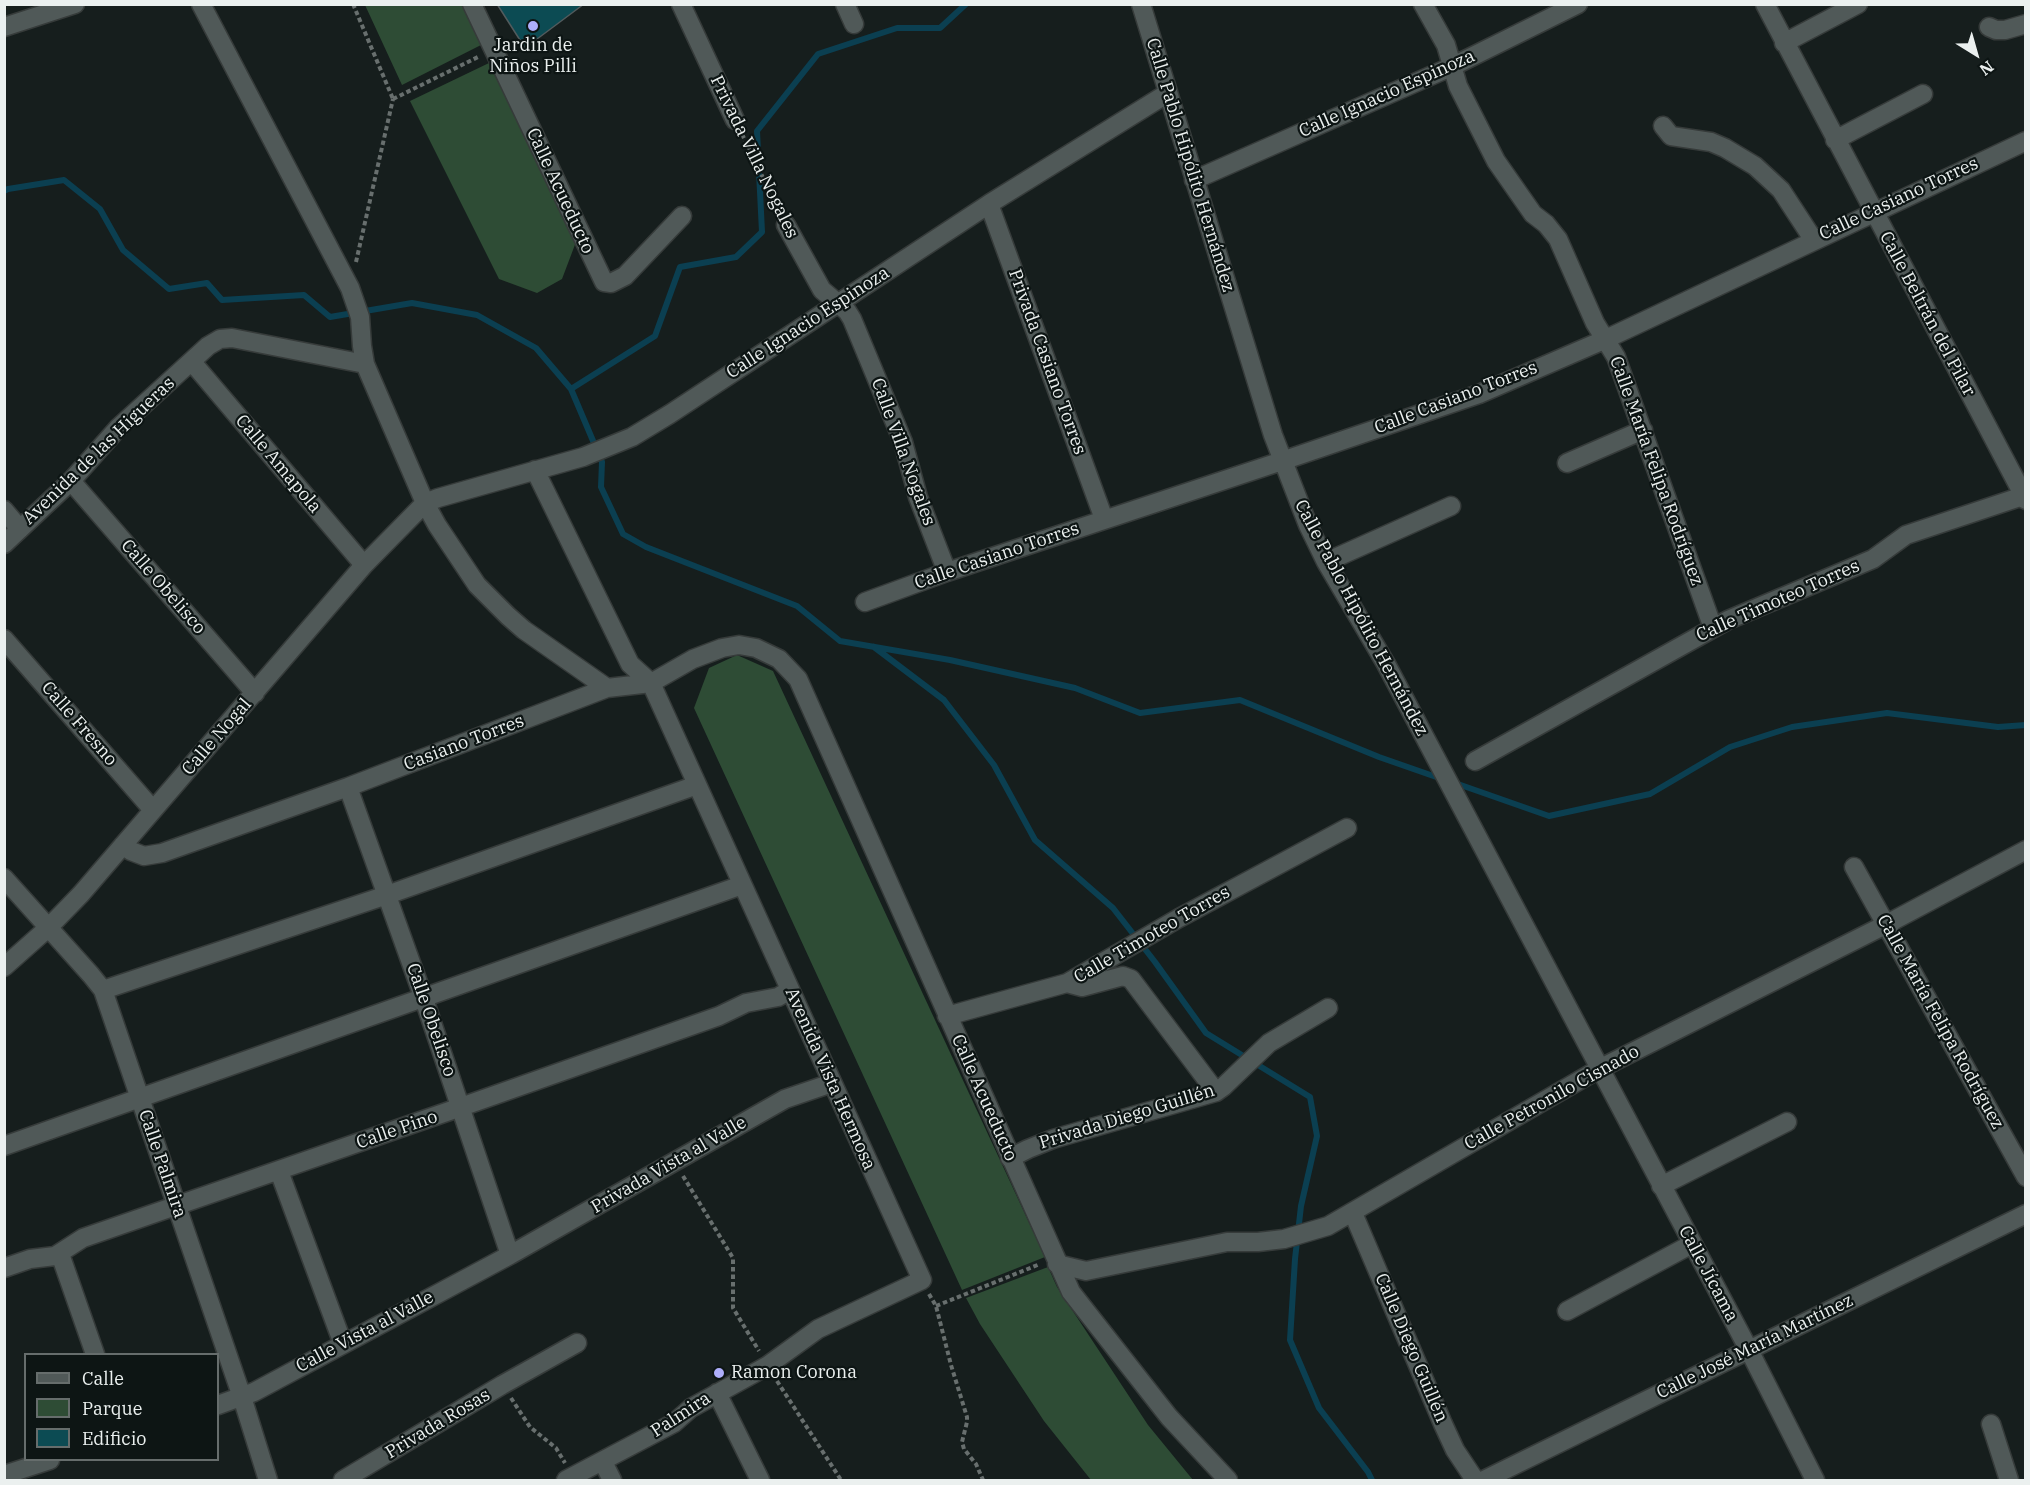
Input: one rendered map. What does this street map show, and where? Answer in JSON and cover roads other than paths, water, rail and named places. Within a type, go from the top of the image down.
[{"type":"street","points":[[4,27],[75,4]]},
{"type":"street","points":[[201,4],[350,288],[359,313],[365,364],[426,503],[466,570],[493,602],[524,630],[607,688]]},
{"type":"street","name":"Calle Acueducto","points":[[472,4],[604,282],[611,283],[625,276],[682,216]]},
{"type":"street","name":"Privada Villa Nogales","points":[[681,4],[735,120]]},
{"type":"street","points":[[845,4],[854,24]]},
{"type":"street","name":"Calle Pablo Hipólito Hernández","points":[[1141,4],[1282,461],[1300,508],[1326,562],[1386,664],[1599,1068]]},
{"type":"street","name":"Calle María Felipa Rodríguez","points":[[1423,4],[1446,45],[1458,86],[1491,152],[1533,214],[1552,230],[1558,239],[1595,323],[1617,357],[1713,628]]},
{"type":"street","name":"Calle Ignacio Espinoza","points":[[1194,180],[1453,66],[1578,4]]},
{"type":"street","name":"Calle Beltrán del Pilar","points":[[1765,4],[2025,497]]},
{"type":"street","points":[[1784,42],[1858,4]]},
{"type":"street","points":[[1989,27],[2005,30],[2025,24]]},
{"type":"street","name":"Calle Ignacio Espinoza","points":[[426,503],[586,456],[632,437],[989,204],[1168,93]]},
{"type":"street","points":[[1835,140],[1923,94]]},
{"type":"street","points":[[1663,126],[1671,136],[1711,142],[1755,166],[1781,190],[1814,239]]},
{"type":"street","name":"Calle Casiano Torres","points":[[866,602],[947,572],[1479,394],[1606,339],[2025,141]]},
{"type":"street","name":"Privada Casiano Torres","points":[[989,204],[1104,519]]},
{"type":"street","name":"Privada Villa Nogales","points":[[786,225],[822,290],[837,303]]},
{"type":"street","name":"Calle Villa Nogales","points":[[837,303],[847,311],[852,319],[903,442],[918,497],[947,572]]},
{"type":"street","name":"Avenida de las Higueras","points":[[4,544],[71,481],[118,428],[208,346],[226,338],[365,364]]},
{"type":"street","name":"Calle Amapola","points":[[192,362],[364,565]]},
{"type":"street","points":[[1567,463],[1643,430]]},
{"type":"street","points":[[535,470],[630,664],[651,683]]},
{"type":"street","name":"Calle Obelisco","points":[[71,481],[255,693]]},
{"type":"street","name":"Calle Timoteo Torres","points":[[1475,761],[1742,613],[1874,558],[1906,535],[2025,497]]},
{"type":"street","name":"Calle Nogal","points":[[4,968],[81,894],[364,565],[426,503]]},
{"type":"street","points":[[1326,562],[1451,506]]},
{"type":"street","points":[[4,510],[20,529]]},
{"type":"street","name":"Calle Fresno","points":[[4,639],[153,810]]},
{"type":"street","name":"Casiano Torres","points":[[123,845],[144,856],[162,853],[348,787],[607,688],[651,683],[707,652],[739,645],[756,648],[779,660],[798,679]]},
{"type":"street","name":"Calle Acueducto","points":[[798,679],[1071,1292],[1169,1417],[1228,1480]]},
{"type":"street","name":"Avenida Vista Hermosa","points":[[651,683],[922,1280]]},
{"type":"street","points":[[103,990],[387,896],[697,785]]},
{"type":"street","name":"Calle Obelisco","points":[[348,787],[424,999],[510,1255]]},
{"type":"street","name":"Calle Timoteo Torres","points":[[947,1016],[1074,980],[1179,918],[1347,828]]},
{"type":"street","name":"Calle Petronilo Cisnado","points":[[1056,1261],[1086,1271],[1234,1240],[1258,1242],[1284,1239],[1340,1221],[1599,1068],[1885,925],[2025,850]]},
{"type":"street","name":"Calle María Felipa Rodríguez","points":[[1854,867],[2025,1177]]},
{"type":"street","name":"Calle Palmira","points":[[4,878],[103,990],[242,1397],[268,1480]]},
{"type":"street","points":[[4,1146],[742,885]]},
{"type":"street","points":[[1074,980],[1082,987],[1122,976],[1131,979],[1216,1092]]},
{"type":"street","name":"Calle Pino","points":[[4,1268],[30,1259],[48,1258],[60,1254],[83,1238],[719,1016],[746,1004],[778,997],[790,990]]},
{"type":"street","name":"Privada Diego Guillén","points":[[1010,1158],[1053,1139],[1216,1092],[1269,1044],[1328,1008]]},
{"type":"street","name":"Calle Jícama","points":[[1599,1068],[1749,1350],[1815,1480]]},
{"type":"street","name":"Privada Vista al Valle","points":[[510,1255],[785,1099],[832,1083]]},
{"type":"street","points":[[1661,1186],[1787,1122]]},
{"type":"street","points":[[279,1171],[344,1344]]},
{"type":"street","name":"Calle Diego Guillén","points":[[1353,1213],[1443,1424],[1455,1450],[1475,1480]]},
{"type":"street","name":"Calle José María Martínez","points":[[1484,1480],[2025,1214]]},
{"type":"street","points":[[1567,1311],[1692,1244]]},
{"type":"street","points":[[60,1254],[94,1353]]},
{"type":"street","name":"Calle Vista al Valle","points":[[219,1405],[242,1397],[510,1255]]},
{"type":"street","name":"Palmira","points":[[570,1479],[674,1422],[691,1408],[767,1366],[818,1329],[922,1280]]},
{"type":"street","name":"Privada Rosas","points":[[343,1480],[577,1343]]},
{"type":"street","points":[[717,1393],[760,1480]]},
{"type":"street","points":[[1991,1424],[2009,1480]]},
{"type":"street","points":[[4,1475],[47,1461]]},
{"type":"street","points":[[603,1462],[612,1480]]},
{"type":"waterway","points":[[571,389],[655,336],[680,267],[736,257],[762,232],[757,131],[818,54],[897,28],[940,28],[966,4]]},
{"type":"waterway","points":[[4,191],[64,180],[100,209],[123,250],[169,289],[207,283],[222,300],[304,295],[330,317],[412,303],[477,315],[536,348],[571,389],[602,462],[601,487],[623,534],[646,547],[797,606],[840,641],[950,660],[1075,688],[1140,713],[1240,700],[1379,757],[1442,779]]},
{"type":"waterway","points":[[874,647],[944,700],[994,765],[1035,840],[1113,908],[1206,1033],[1310,1097],[1317,1136],[1301,1206],[1290,1340],[1319,1408],[1372,1480]]},
{"type":"waterway","points":[[1455,783],[1549,816],[1650,794],[1730,747],[1792,727],[1887,713],[1998,727],[2026,725]]},
{"type":"place","name":"Jardin de Niños Pilli","points":[[533,26]]},
{"type":"place","name":"Ramon Corona","points":[[719,1373]]}]
